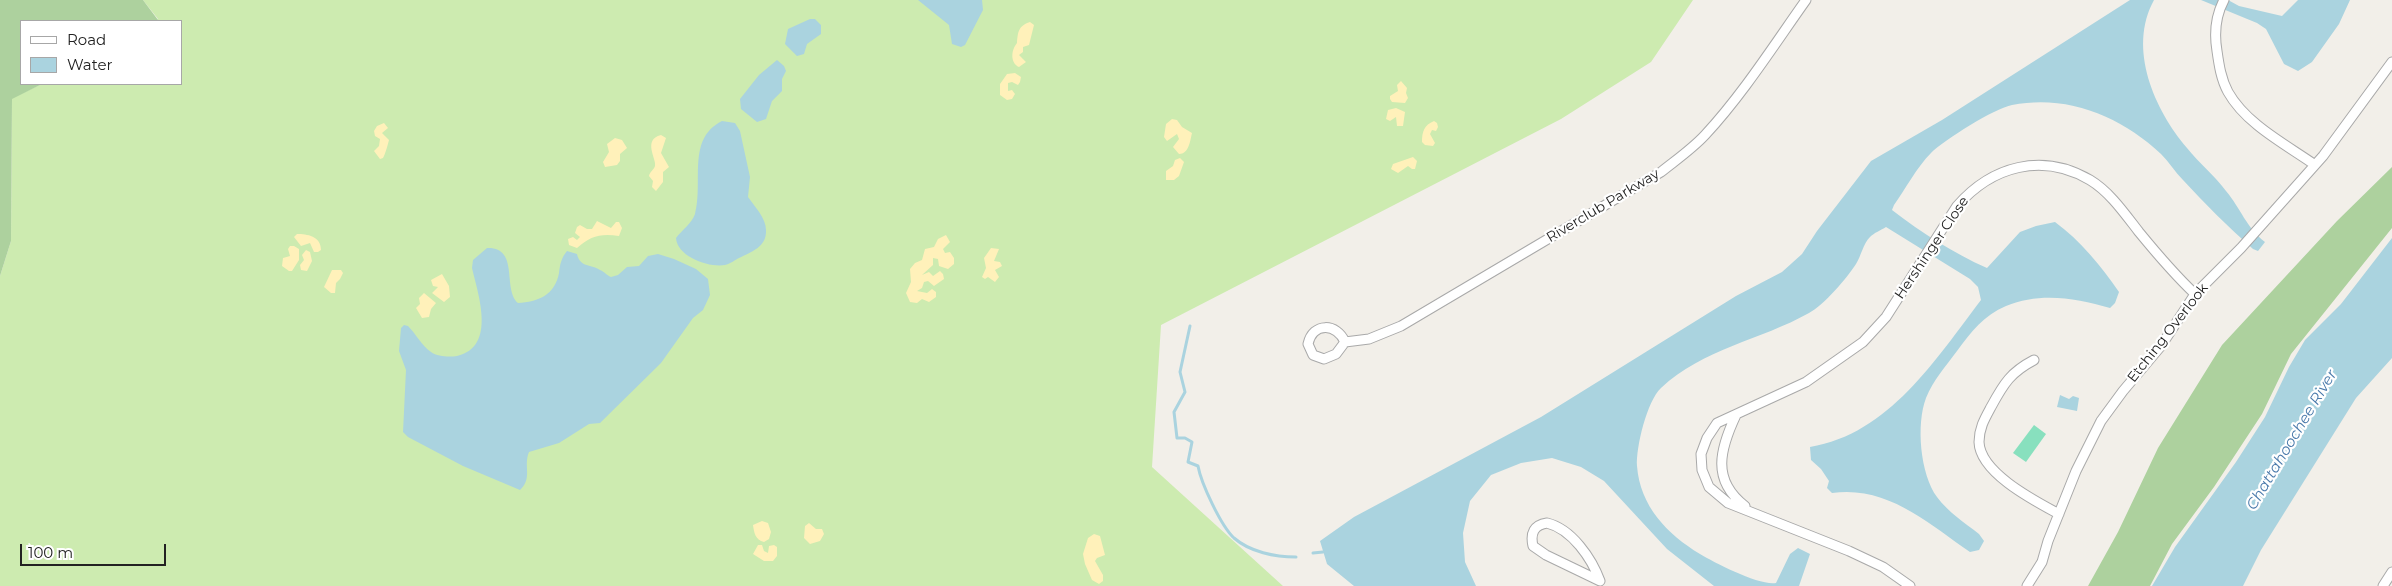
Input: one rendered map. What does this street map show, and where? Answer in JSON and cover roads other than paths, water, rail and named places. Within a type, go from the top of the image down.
[{"type":"street","name":"Riverclub Parkway","points":[[1345,342],[1369,339],[1401,326],[1661,172],[1684,155],[1725,112],[1806,0]]},
{"type":"street","points":[[2224,0],[2218,12],[2214,35],[2220,75],[2228,92],[2250,119],[2315,165]]},
{"type":"street","name":"Etching Overlook","points":[[2027,586],[2042,562],[2059,514],[2101,421],[2123,391],[2161,346],[2196,294],[2260,228],[2315,165],[2392,62]]},
{"type":"street","name":"Hershinger Close","points":[[1910,586],[1883,567],[1849,551],[1728,503],[1720,497],[1709,487],[1702,470],[1701,454],[1707,438],[1717,423],[1806,382],[1863,342],[1886,318],[1957,206],[1983,180],[2020,166],[2043,166],[2066,170],[2090,180],[2114,201],[2170,269],[2196,294]]},
{"type":"street","points":[[2034,360],[2016,370],[2006,381],[1981,427],[1979,444],[1984,460],[1998,474],[2036,502],[2059,514]]},
{"type":"street","name":"Hershinger Close","points":[[1736,415],[1724,441],[1721,464],[1729,489],[1736,499],[1749,510]]},
{"type":"street","points":[[1548,523],[1562,530],[1586,555],[1604,584],[1546,555],[1533,546],[1531,538],[1534,529],[1540,524],[1548,523]]},
{"type":"street","points":[[2383,586],[2392,572]]},
{"type":"water","points":[[918,0],[982,0],[983,10],[965,45],[961,47],[952,44],[949,25]]},
{"type":"water","points":[[2130,0],[2154,0],[2146,19],[2143,38],[2144,58],[2148,78],[2165,116],[2175,133],[2222,185],[2248,224],[2265,242],[2258,251],[2253,249],[2208,207],[2161,154],[2129,129],[2092,111],[2073,106],[2033,102],[2004,107],[1970,125],[1931,153],[1916,171],[1892,210],[1926,235],[1987,268],[2020,232],[2055,222],[2090,254],[2119,292],[2115,303],[2110,308],[2058,298],[2032,299],[2006,306],[1991,314],[1973,331],[1932,385],[1926,398],[1921,421],[1923,462],[1931,487],[1937,497],[1946,508],[1979,534],[1984,541],[1979,550],[1970,552],[1922,518],[1889,501],[1871,495],[1852,492],[1832,493],[1827,488],[1829,481],[1821,469],[1811,460],[1810,447],[1838,439],[1864,427],[1908,391],[1928,369],[1981,300],[1978,287],[1970,279],[1886,227],[1870,237],[1856,264],[1847,276],[1835,291],[1815,309],[1791,322],[1713,354],[1677,375],[1661,388],[1651,403],[1640,436],[1637,458],[1639,480],[1643,494],[1657,518],[1666,528],[1688,546],[1707,558],[1738,573],[1769,583],[1776,583],[1790,554],[1798,548],[1810,554],[1799,586],[1714,586],[1667,549],[1604,481],[1581,467],[1552,458],[1521,463],[1491,475],[1470,501],[1463,533],[1465,562],[1476,586],[1354,586],[1327,564],[1320,541],[1354,517],[1541,417],[1736,296],[1782,272],[1802,254],[1817,231],[1871,161],[1942,120]]},
{"type":"water","points":[[2201,0],[2228,0],[2239,6],[2282,16],[2298,0],[2350,0],[2339,24],[2312,62],[2298,71],[2284,64],[2266,29],[2257,23]]},
{"type":"water","points":[[810,19],[815,19],[821,25],[821,34],[807,44],[804,54],[797,56],[785,44],[788,29]]},
{"type":"water","points":[[777,60],[784,66],[786,71],[782,79],[782,91],[772,101],[766,119],[757,122],[741,109],[740,99],[759,75]]},
{"type":"water","points":[[722,121],[735,123],[740,131],[750,177],[748,197],[762,217],[766,226],[766,236],[761,245],[729,264],[711,265],[688,256],[678,245],[676,238],[695,214],[698,162],[704,139],[711,129]]},
{"type":"water","name":"Chattahoochee River","points":[[2392,238],[2392,358],[2356,398],[2261,550],[2243,586],[2152,586],[2175,547],[2236,462],[2265,417],[2289,367],[2305,340],[2341,304]]},
{"type":"water","points":[[487,248],[504,254],[509,270],[513,297],[518,303],[539,299],[550,292],[557,281],[563,256],[567,251],[577,254],[583,264],[597,268],[611,277],[618,275],[627,267],[639,266],[648,256],[658,254],[696,269],[708,279],[710,295],[703,310],[693,318],[661,363],[600,423],[589,424],[559,443],[529,452],[526,481],[520,490],[463,466],[408,437],[403,432],[406,370],[399,351],[401,328],[404,325],[408,326],[425,347],[437,355],[457,356],[469,351],[477,342],[481,331],[482,318],[472,268],[473,260]]},
{"type":"water","points":[[2060,395],[2069,399],[2073,396],[2079,398],[2077,411],[2057,407]]},
{"type":"waterway","points":[[1190,326],[1180,372],[1185,392],[1174,412],[1177,438],[1185,438],[1192,442],[1188,462],[1198,466],[1212,504],[1223,524],[1234,538],[1247,547],[1263,553],[1296,557]]},
{"type":"waterway","points":[[1313,553],[1323,552]]}]
